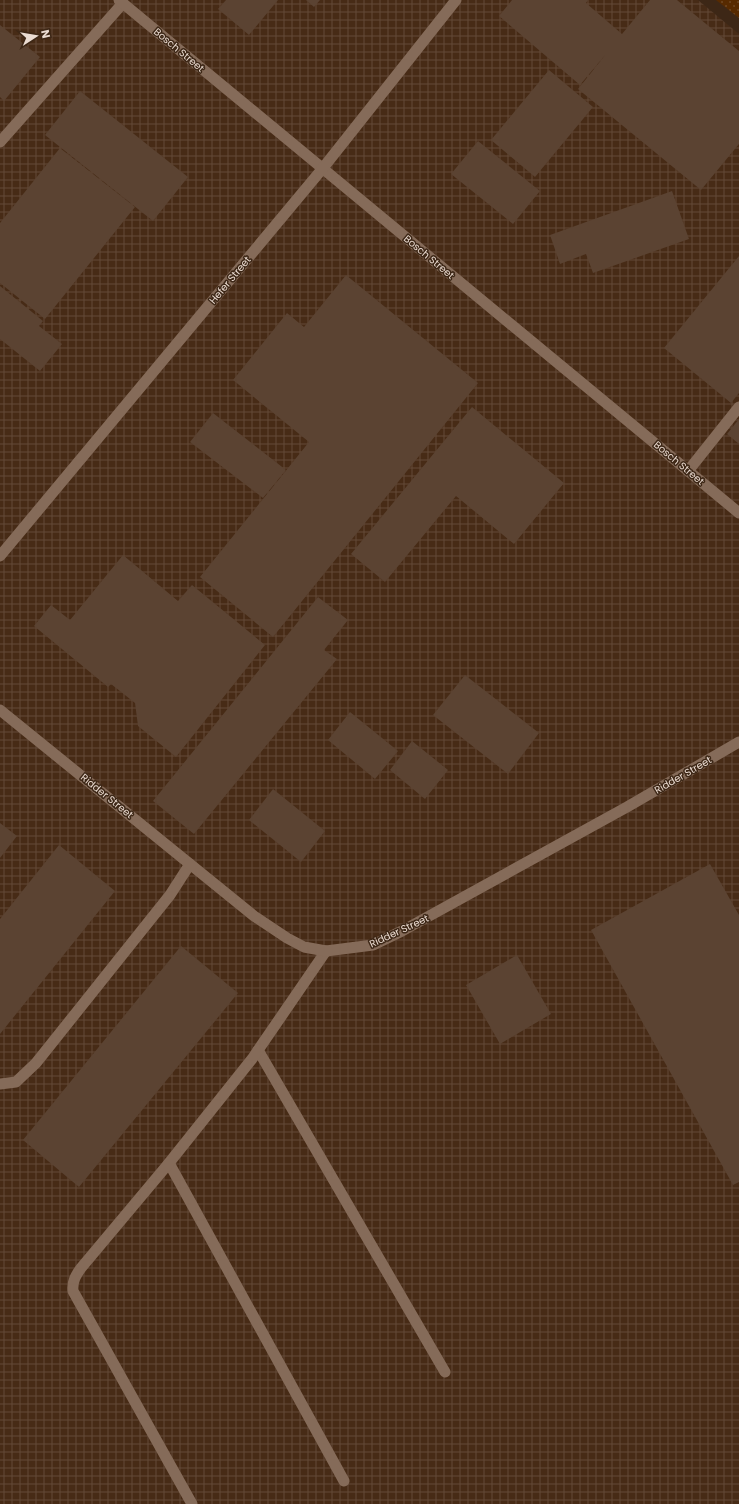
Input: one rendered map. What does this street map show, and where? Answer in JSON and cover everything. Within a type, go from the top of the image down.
[{"type":"street","name":"Hefer Street","points":[[0,556],[323,168],[456,0]]},
{"type":"street","name":"Bosch Street","points":[[121,2],[739,513]]},
{"type":"street","points":[[0,142],[121,2]]},
{"type":"street","points":[[688,471],[739,407]]},
{"type":"street","name":"Ridder Street","points":[[0,710],[254,916],[287,938],[304,947],[326,951],[373,945],[402,931],[614,814],[739,742]]},
{"type":"street","points":[[0,1084],[16,1082],[36,1063],[170,895],[190,864]]},
{"type":"street","points":[[192,1504],[73,1291],[72,1285],[75,1276],[81,1268],[169,1163],[258,1050],[326,951]]},
{"type":"street","points":[[258,1050],[445,1372]]},
{"type":"street","points":[[169,1163],[344,1481]]},
{"type":"shaded area","points":[[0,0],[698,0],[739,34],[739,1504],[0,1504]]},
{"type":"shaded area","points":[[716,0],[739,0],[739,18]]},
{"type":"building","points":[[226,0],[278,0],[249,35],[218,9]]},
{"type":"building","points":[[306,0],[320,0],[314,7]]},
{"type":"building","points":[[512,0],[588,0],[586,3],[622,34],[650,0],[677,0],[739,51],[739,144],[701,190],[578,89],[606,54],[580,85],[499,16]]},
{"type":"building","points":[[0,25],[40,57],[4,101],[0,97]]},
{"type":"building","points":[[549,70],[593,107],[535,177],[491,140]]},
{"type":"building","points":[[80,91],[188,177],[153,221],[45,135]]},
{"type":"building","points":[[478,141],[540,191],[513,224],[451,174]]},
{"type":"building","points":[[60,148],[135,207],[45,319],[0,283],[0,223]]},
{"type":"building","points":[[672,191],[689,239],[593,273],[586,254],[560,264],[550,235]]},
{"type":"building","points":[[739,256],[739,393],[731,403],[664,348]]},
{"type":"building","points":[[346,275],[478,383],[273,637],[200,577],[309,442],[233,380],[287,313],[304,327]]},
{"type":"building","points":[[0,286],[43,321],[39,326],[62,344],[40,371],[0,339]]},
{"type":"building","points":[[472,407],[564,483],[514,544],[456,496],[385,582],[351,554]]},
{"type":"building","points":[[213,413],[286,470],[263,498],[190,442]]},
{"type":"building","points":[[739,419],[739,444],[727,434]]},
{"type":"building","points":[[123,555],[178,601],[192,585],[265,645],[176,757],[138,726],[135,703],[111,684],[108,687],[34,626],[51,605],[70,620]]},
{"type":"building","points":[[318,597],[348,620],[324,650],[337,659],[194,834],[153,801]]},
{"type":"building","points":[[465,675],[539,733],[508,774],[433,715]]},
{"type":"building","points":[[350,712],[398,751],[375,779],[328,740]]},
{"type":"building","points":[[412,741],[448,770],[425,799],[390,770]]},
{"type":"building","points":[[273,789],[325,831],[301,862],[249,820]]},
{"type":"building","points":[[0,823],[17,836],[0,858]]},
{"type":"building","points":[[59,845],[115,891],[0,1034],[0,919]]},
{"type":"building","points":[[710,864],[739,915],[739,1182],[733,1185],[591,930]]},
{"type":"building","points":[[181,946],[238,993],[79,1187],[23,1140]]},
{"type":"building","points":[[517,955],[551,1014],[500,1044],[466,985]]}]
